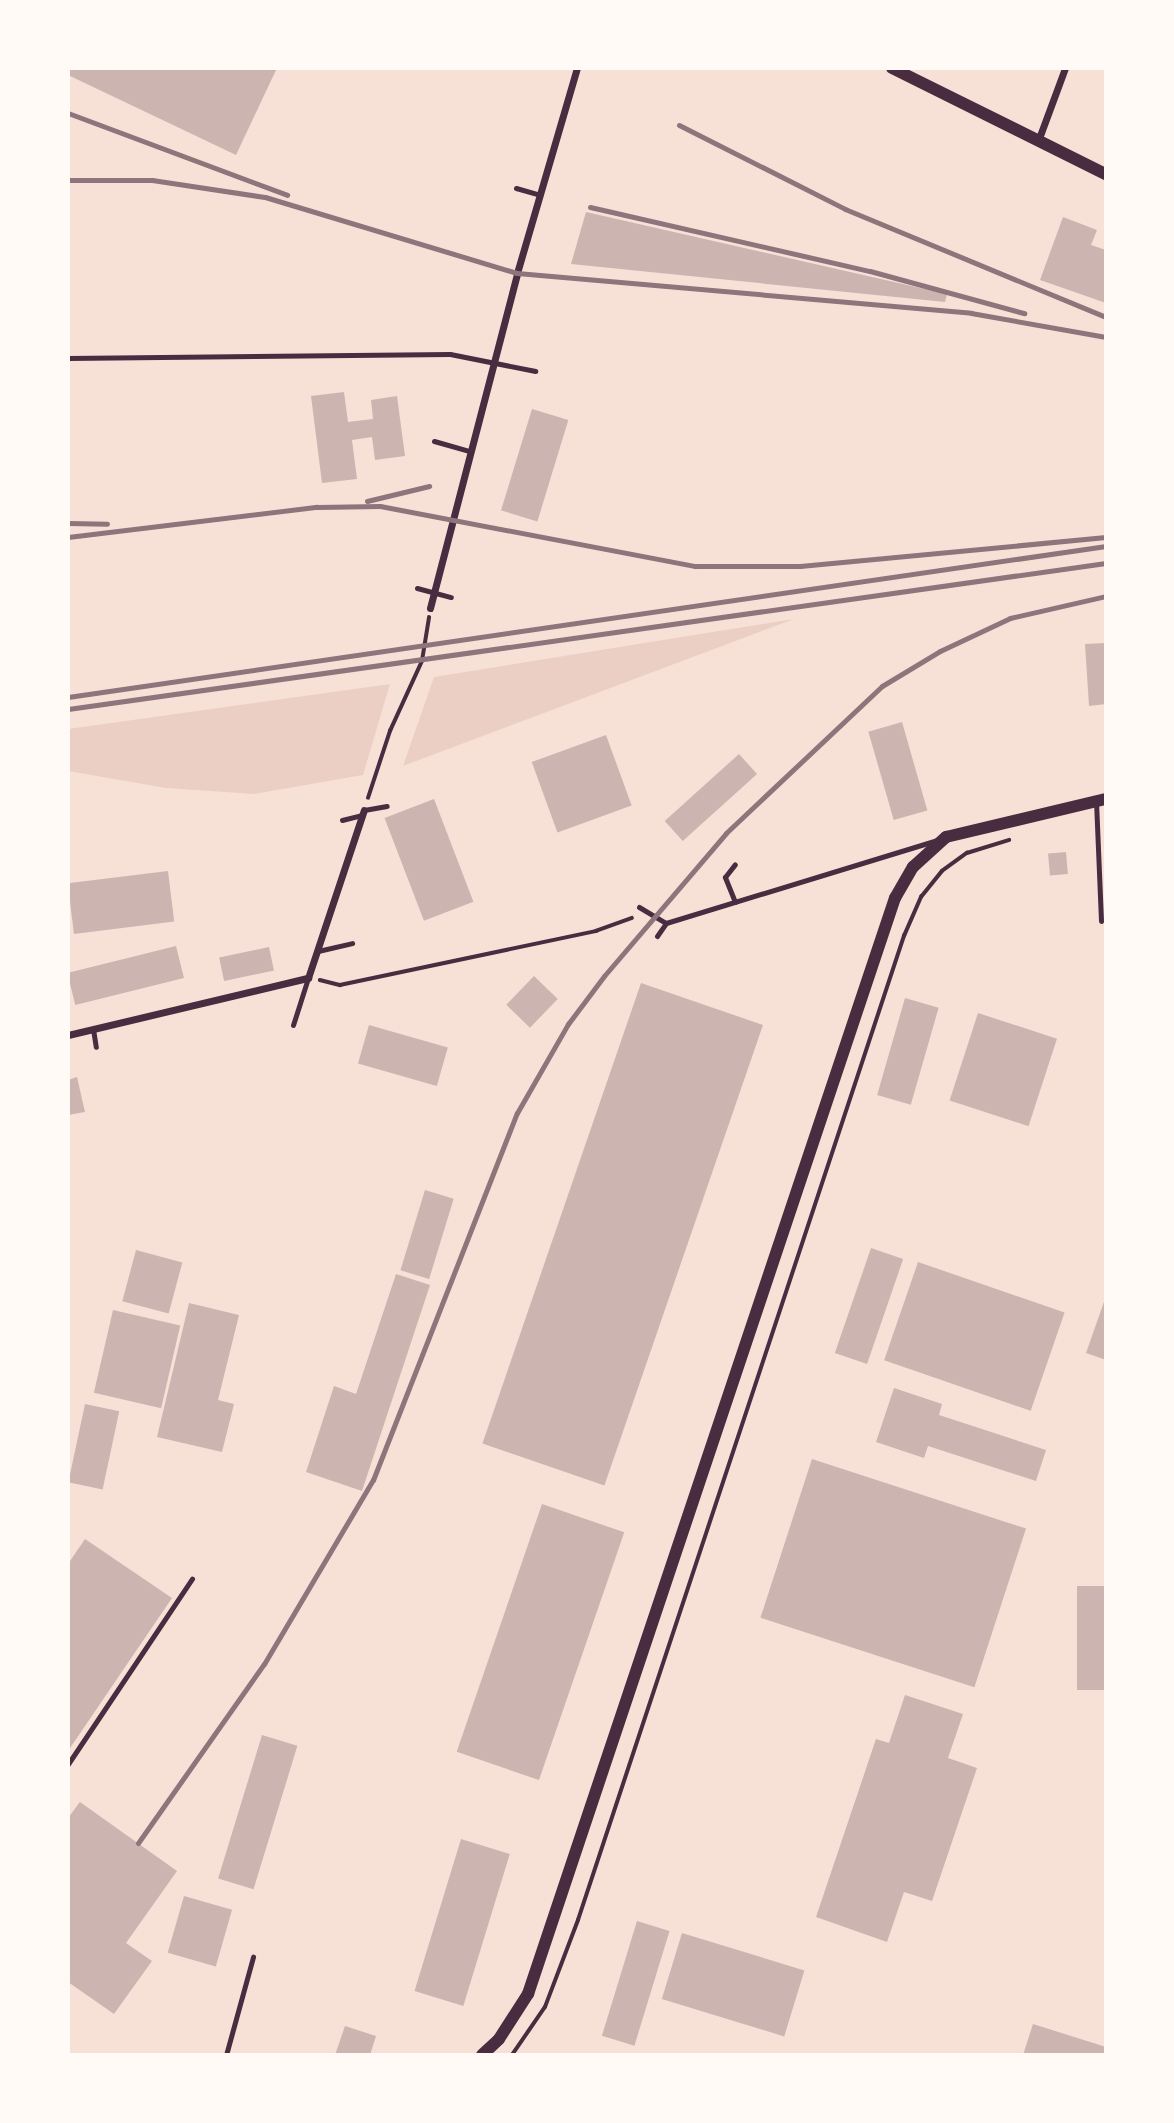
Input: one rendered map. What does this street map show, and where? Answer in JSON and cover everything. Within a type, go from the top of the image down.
[{"type":"street","points":[[430,608],[494,360],[577,68]]},
{"type":"street","points":[[892,68],[1106,174]]},
{"type":"street","points":[[1038,142],[1065,68]]},
{"type":"street","points":[[482,2055],[499,2039],[528,1994],[883,930],[913,867],[947,837],[1101,799]]},
{"type":"street","points":[[68,1035],[308,978],[363,813]]},
{"type":"lane","points":[[516,188],[540,195]]},
{"type":"lane","points":[[68,358],[450,354],[494,360],[535,371]]},
{"type":"lane","points":[[434,441],[470,451]]},
{"type":"lane","points":[[417,588],[451,597]]},
{"type":"lane","points":[[1101,799],[1101,921]]},
{"type":"lane","points":[[342,820],[387,806]]},
{"type":"lane","points":[[657,936],[666,923],[947,837]]},
{"type":"lane","points":[[735,864],[725,877],[735,902]]},
{"type":"lane","points":[[641,909],[666,923]]},
{"type":"lane","points":[[318,951],[352,943]]},
{"type":"lane","points":[[293,1025],[308,978]]},
{"type":"lane","points":[[93,1029],[96,1046]]},
{"type":"lane","points":[[68,1764],[192,1580]]},
{"type":"lane","points":[[226,2055],[253,1957]]},
{"type":"path","points":[[363,813],[390,731],[422,661],[430,608]]},
{"type":"path","points":[[512,2055],[545,2007],[578,1920],[904,936],[921,897],[942,872],[967,853],[1012,839]]},
{"type":"path","points":[[308,978],[340,985],[596,931],[630,919],[641,909]]},
{"type":"shaded area","points":[[794,619],[403,766],[434,677]]},
{"type":"shaded area","points":[[390,684],[363,775],[254,794],[166,788],[68,771],[68,729]]},
{"type":"building","points":[[68,68],[277,68],[236,155],[68,75]]},
{"type":"building","points":[[586,212],[947,294],[945,302],[571,264]]},
{"type":"building","points":[[1063,217],[1097,230],[1091,245],[1106,250],[1106,303],[1040,280]]},
{"type":"building","points":[[344,392],[348,422],[373,419],[371,400],[397,396],[405,456],[375,460],[372,437],[352,440],[357,479],[322,483],[311,396]]},
{"type":"building","points":[[532,409],[568,420],[537,521],[501,510]]},
{"type":"building","points":[[1106,643],[1106,704],[1089,706],[1085,644]]},
{"type":"building","points":[[902,722],[927,810],[894,820],[868,732]]},
{"type":"building","points":[[606,735],[632,805],[557,832],[532,762]]},
{"type":"building","points":[[739,754],[757,774],[683,841],[665,821]]},
{"type":"building","points":[[434,799],[473,902],[424,921],[385,818]]},
{"type":"building","points":[[1066,852],[1068,874],[1050,875],[1048,854]]},
{"type":"building","points":[[168,871],[174,922],[74,934],[68,883]]},
{"type":"building","points":[[176,946],[184,978],[75,1005],[68,973]]},
{"type":"building","points":[[269,947],[274,970],[224,981],[219,958]]},
{"type":"building","points":[[534,976],[558,999],[530,1028],[506,1005]]},
{"type":"building","points":[[641,983],[763,1025],[604,1485],[482,1443]]},
{"type":"building","points":[[905,998],[939,1008],[911,1105],[877,1095]]},
{"type":"building","points":[[978,1013],[1057,1039],[1029,1126],[950,1100]]},
{"type":"building","points":[[369,1025],[448,1048],[437,1086],[358,1063]]},
{"type":"building","points":[[77,1077],[85,1112],[68,1115],[68,1080]]},
{"type":"building","points":[[425,1190],[454,1199],[429,1279],[400,1270]]},
{"type":"building","points":[[871,1248],[903,1259],[867,1364],[835,1353]]},
{"type":"building","points":[[136,1250],[182,1262],[169,1314],[122,1301]]},
{"type":"building","points":[[918,1262],[1065,1312],[1031,1411],[884,1360]]},
{"type":"building","points":[[396,1274],[430,1285],[362,1491],[306,1472],[334,1386],[356,1394]]},
{"type":"building","points":[[1106,1299],[1106,1360],[1086,1353]]},
{"type":"building","points":[[189,1303],[239,1315],[218,1400],[234,1404],[222,1452],[157,1437]]},
{"type":"building","points":[[113,1310],[180,1326],[161,1408],[94,1393]]},
{"type":"building","points":[[894,1388],[942,1404],[939,1415],[1046,1450],[1036,1481],[928,1446],[924,1458],[876,1442]]},
{"type":"building","points":[[85,1404],[119,1411],[103,1490],[68,1482]]},
{"type":"building","points":[[812,1459],[1026,1529],[974,1687],[760,1618]]},
{"type":"building","points":[[542,1504],[624,1532],[539,1780],[457,1752]]},
{"type":"building","points":[[85,1539],[172,1598],[68,1751],[68,1564]]},
{"type":"building","points":[[1077,1586],[1106,1586],[1106,1690],[1077,1690]]},
{"type":"building","points":[[905,1695],[963,1714],[948,1758],[977,1768],[932,1901],[904,1892],[887,1942],[816,1917],[876,1739],[889,1743]]},
{"type":"building","points":[[262,1735],[297,1746],[254,1889],[218,1878]]},
{"type":"building","points":[[80,1802],[177,1871],[126,1943],[152,1961],[114,2014],[68,1982],[68,1818]]},
{"type":"building","points":[[461,1839],[510,1854],[463,2006],[415,1991]]},
{"type":"building","points":[[184,1896],[232,1910],[216,1966],[168,1953]]},
{"type":"building","points":[[637,1921],[670,1931],[634,2046],[602,2036]]},
{"type":"building","points":[[682,1933],[804,1970],[784,2036],[662,1999]]},
{"type":"building","points":[[1033,2024],[1106,2047],[1106,2055],[1023,2055]]},
{"type":"building","points":[[345,2026],[376,2036],[370,2055],[335,2055]]},
{"type":"railway","points":[[68,113],[287,195]]},
{"type":"railway","points":[[679,125],[845,209],[1106,317]]},
{"type":"railway","points":[[68,180],[152,180],[265,197],[517,273],[971,313],[1106,337]]},
{"type":"railway","points":[[590,207],[870,271],[1024,313]]},
{"type":"railway","points":[[367,501],[429,486]]},
{"type":"railway","points":[[68,537],[317,507],[380,506],[695,566],[800,566],[1106,537]]},
{"type":"railway","points":[[68,523],[107,524]]},
{"type":"railway","points":[[68,697],[1106,546]]},
{"type":"railway","points":[[68,709],[1106,563]]},
{"type":"railway","points":[[138,1843],[264,1664],[373,1480],[517,1113],[568,1024],[604,976],[726,833],[882,686],[940,651],[1010,618],[1106,596]]}]
